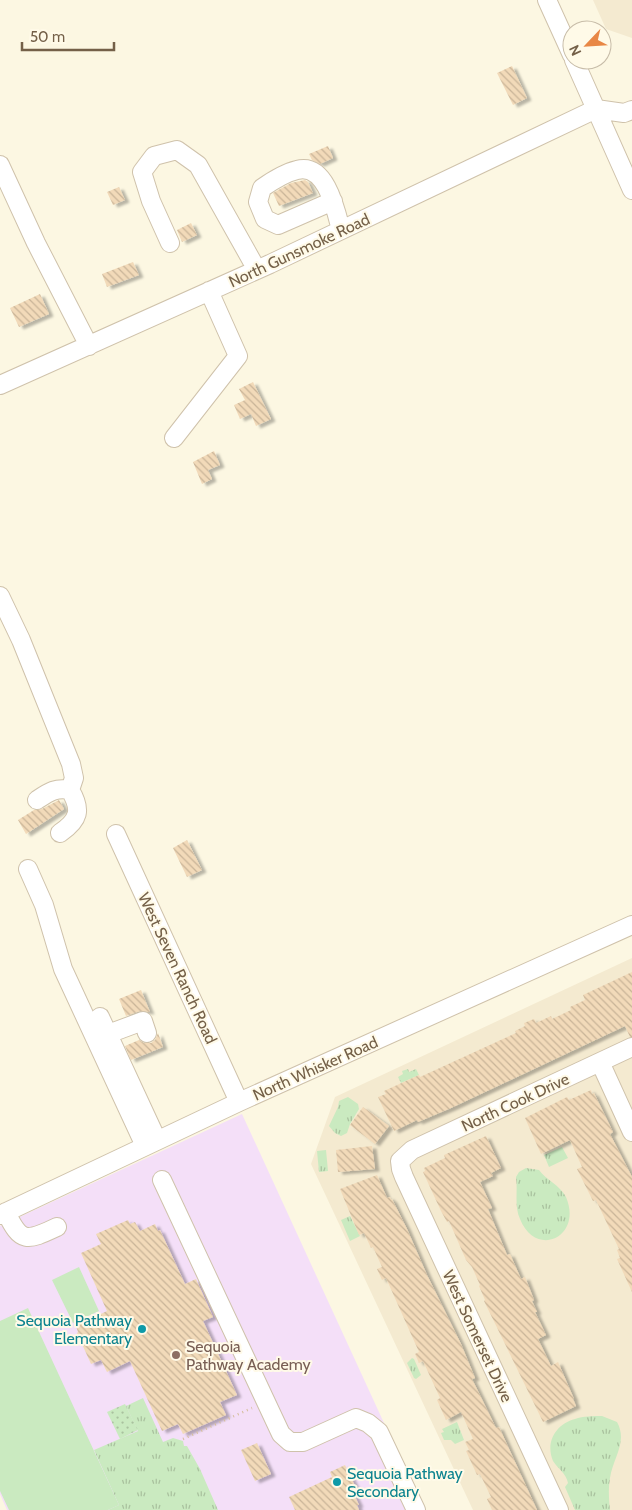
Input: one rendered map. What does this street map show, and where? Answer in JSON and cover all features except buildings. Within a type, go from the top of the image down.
[{"type":"street","points":[[547,0],[562,34]]},
{"type":"street","points":[[578,70],[632,190]]},
{"type":"street","points":[[596,109],[624,112],[632,110]]},
{"type":"street","name":"North Gunsmoke Road","points":[[0,385],[210,292],[596,109]]},
{"type":"street","points":[[170,243],[151,201],[142,172],[154,156],[177,150],[198,165],[257,270]]},
{"type":"street","points":[[0,165],[36,243],[89,346]]},
{"type":"street","points":[[333,201],[341,230]]},
{"type":"street","points":[[174,438],[238,356],[210,292]]},
{"type":"street","points":[[0,596],[21,640],[71,764],[74,778],[70,790]]},
{"type":"street","points":[[37,800],[61,788],[70,790],[75,798],[78,809],[76,819],[60,833]]},
{"type":"street","name":"West Seven Ranch Road","points":[[116,834],[239,1102]]},
{"type":"street","points":[[28,869],[44,905],[63,969],[151,1143]]},
{"type":"street","name":"North Whisker Road","points":[[3,1214],[239,1102],[632,925]]},
{"type":"street","points":[[100,1017],[151,1143]]},
{"type":"street","points":[[108,1034],[143,1022],[147,1032]]},
{"type":"street","name":"North Cook Drive","points":[[400,1161],[412,1150],[632,1047]]},
{"type":"street","points":[[600,1062],[632,1132]]},
{"type":"street","name":"West Somerset Drive","points":[[400,1161],[404,1178],[559,1510]]},
{"type":"street","points":[[162,1180],[281,1434],[290,1442],[304,1442],[356,1418],[368,1423],[379,1432],[416,1510]]},
{"type":"street","points":[[3,1214],[20,1236],[30,1238],[57,1228]]},
{"type":"path","points":[[183,1439],[256,1406]]},
{"type":"shaded area","points":[[593,0],[632,0],[632,38],[612,31],[612,20],[602,20]]},
{"type":"shaded area","points":[[632,958],[632,1510],[473,1510],[311,1164],[335,1097]]},
{"type":"shaded area","name":"Sequoia Pathway Academy","points":[[242,1114],[424,1510],[7,1510],[0,1494],[0,1226]]},
{"type":"green space","points":[[408,1069],[409,1072],[416,1069],[419,1075],[401,1083],[398,1077],[403,1074],[402,1071]]},
{"type":"green space","points":[[348,1097],[358,1104],[359,1109],[347,1133],[341,1136],[335,1133],[329,1126],[339,1101]]},
{"type":"green space","points":[[562,1147],[568,1158],[549,1167],[544,1155]]},
{"type":"green space","points":[[326,1150],[328,1171],[319,1172],[317,1151]]},
{"type":"green space","points":[[526,1168],[539,1170],[566,1197],[570,1211],[568,1223],[563,1232],[555,1238],[546,1240],[536,1238],[527,1231],[520,1219],[517,1204],[516,1177],[519,1172]]},
{"type":"green space","points":[[350,1216],[360,1236],[350,1241],[341,1220]]},
{"type":"green space","points":[[79,1267],[99,1311],[73,1323],[52,1280]]},
{"type":"green space","points":[[28,1308],[119,1505],[108,1510],[9,1510],[0,1491],[0,1321]]},
{"type":"green space","points":[[412,1358],[421,1375],[416,1379],[407,1363]]},
{"type":"green space","points":[[143,1398],[163,1442],[173,1438],[183,1441],[184,1446],[187,1446],[200,1469],[218,1510],[108,1510],[119,1505],[94,1450],[138,1431],[126,1406]]},
{"type":"green space","points":[[125,1404],[138,1430],[120,1439],[107,1412]]},
{"type":"green space","points":[[602,1416],[617,1422],[621,1436],[619,1450],[609,1482],[610,1510],[575,1510],[565,1487],[568,1483],[567,1480],[553,1461],[550,1447],[551,1441],[558,1429],[568,1421],[581,1417]]},
{"type":"green space","points":[[457,1422],[464,1440],[455,1444],[451,1440],[444,1440],[441,1433],[444,1432],[442,1429]]},
{"type":"place","name":"Sequoia Pathway Elementary","points":[[142,1329]]},
{"type":"place","name":"Sequoia Pathway Academy","points":[[176,1355]]},
{"type":"place","name":"Sequoia Pathway Secondary","points":[[337,1482]]}]
